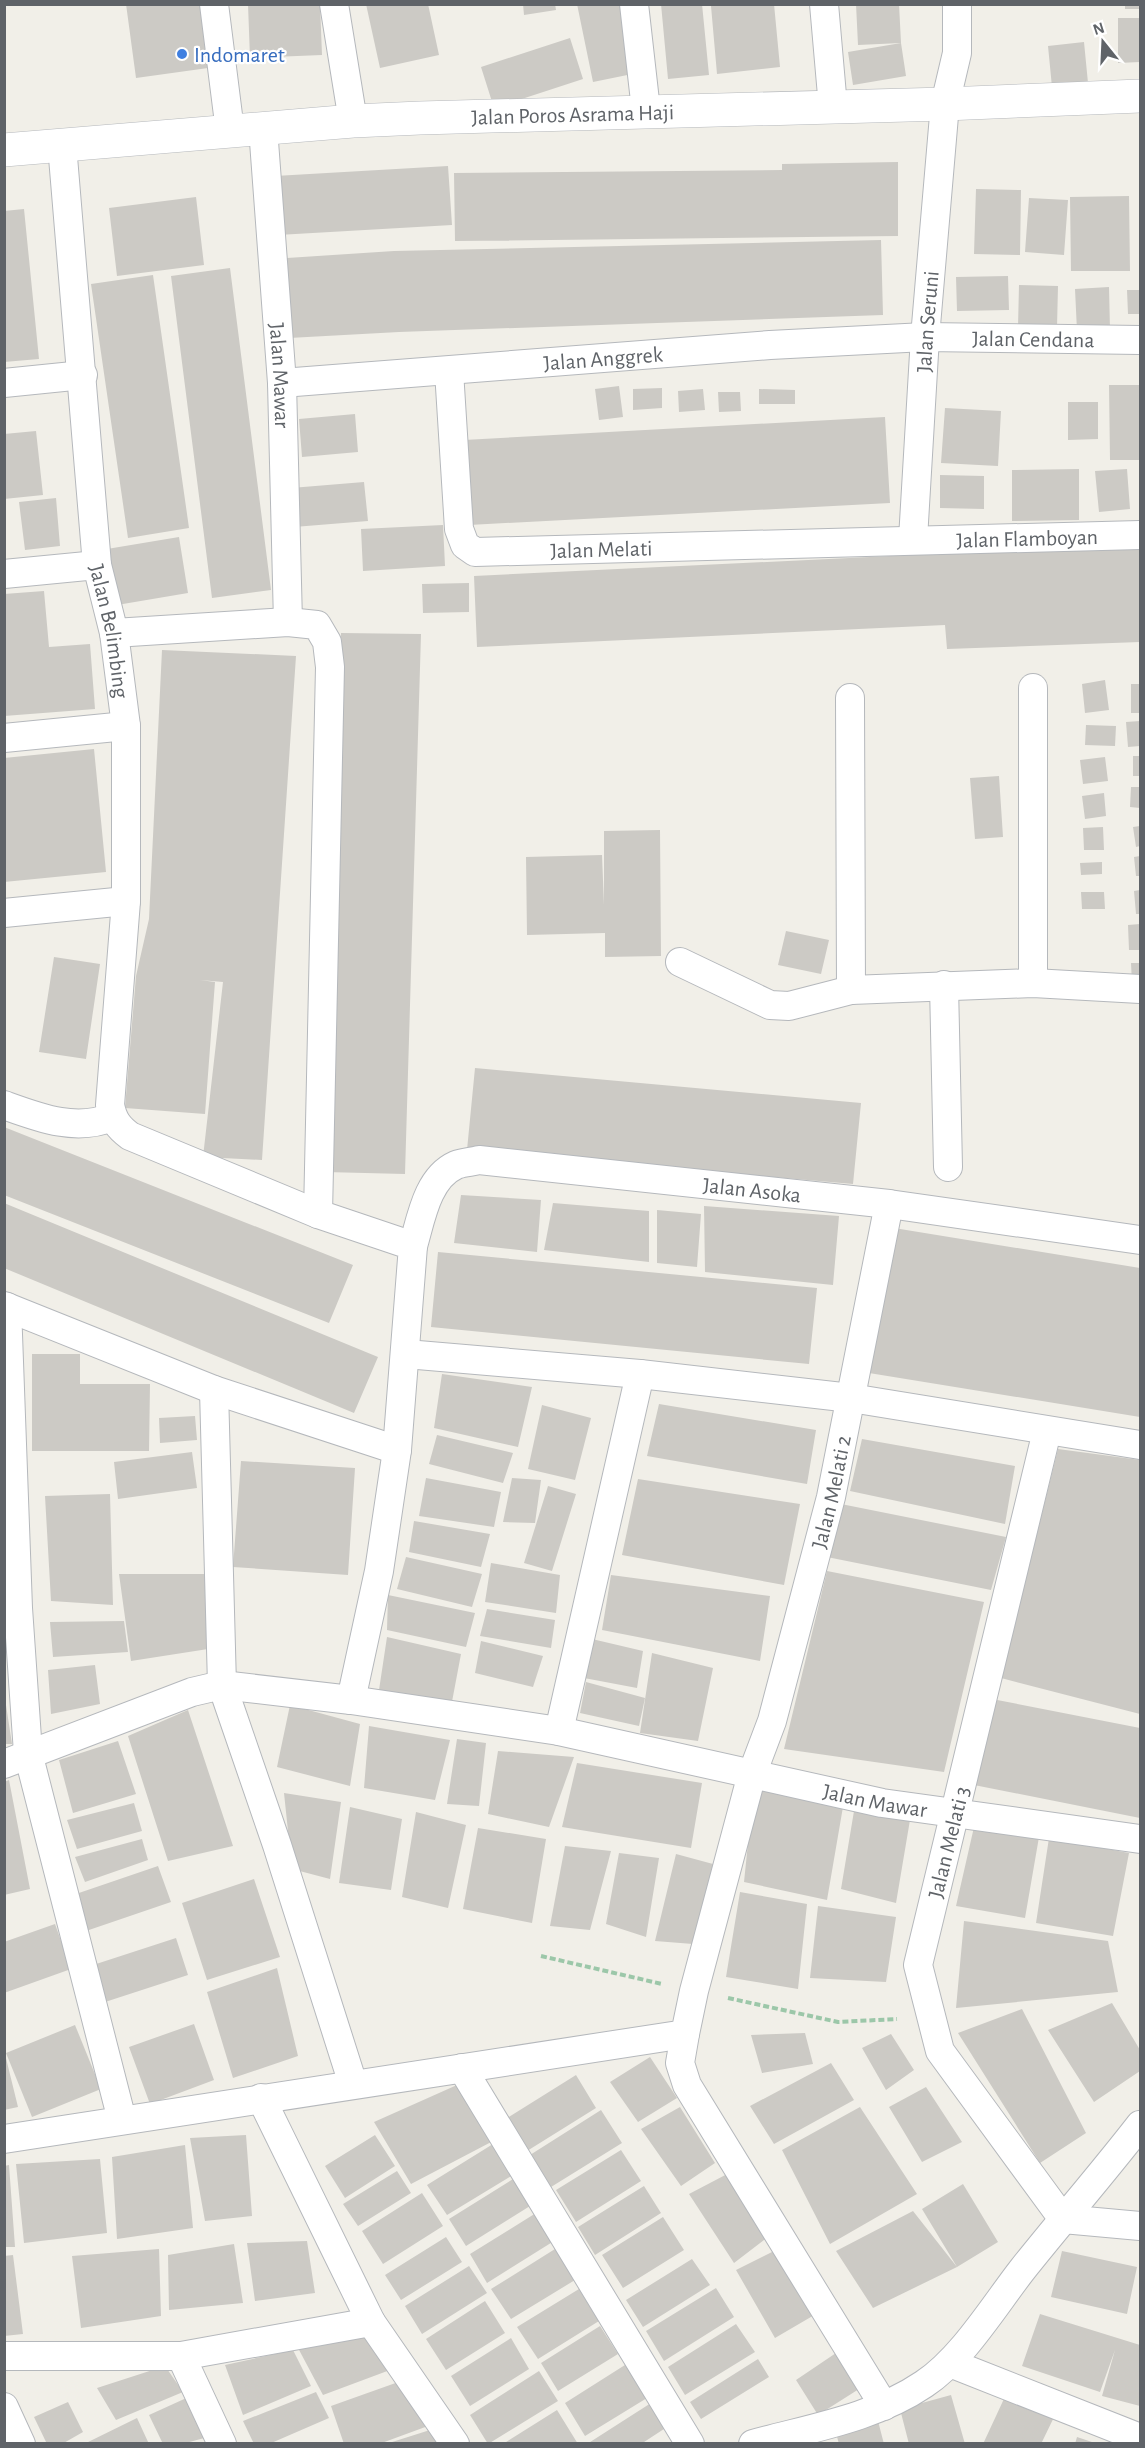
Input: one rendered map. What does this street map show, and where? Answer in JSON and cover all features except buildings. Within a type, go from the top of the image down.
[{"type":"street","points":[[214,4],[230,131]]},
{"type":"street","points":[[334,4],[354,121]]},
{"type":"street","points":[[634,4],[646,110]]},
{"type":"street","points":[[824,4],[833,107]]},
{"type":"street","name":"Jalan Seruni","points":[[913,539],[925,337],[945,104],[957,53],[957,4]]},
{"type":"street","name":"Jalan Poros Asrama Haji","points":[[4,150],[354,121],[1140,96]]},
{"type":"street","name":"Jalan Mawar","points":[[263,128],[282,383],[288,622]]},
{"type":"street","name":"Jalan Belimbing","points":[[62,145],[83,375],[97,565],[114,633],[126,726],[126,901],[110,1105],[112,1117]]},
{"type":"street","name":"Jalan Cendana","points":[[925,337],[1140,340]]},
{"type":"street","name":"Jalan Anggrek","points":[[282,383],[770,345],[925,337]]},
{"type":"street","name":"Jalan Melati","points":[[448,371],[459,529],[465,545],[475,552],[913,539]]},
{"type":"street","points":[[4,383],[83,375]]},
{"type":"street","name":"Jalan Flamboyan","points":[[913,539],[1140,535]]},
{"type":"street","points":[[4,574],[97,565]]},
{"type":"street","points":[[114,633],[288,622],[316,625],[327,642],[330,667],[318,1214]]},
{"type":"street","points":[[1034,688],[1034,983]]},
{"type":"street","points":[[850,698],[852,990]]},
{"type":"street","points":[[4,738],[126,726]]},
{"type":"street","points":[[4,913],[126,901]]},
{"type":"street","points":[[680,962],[770,1005],[789,1006],[852,990],[944,986],[1034,983],[1140,989]]},
{"type":"street","points":[[944,986],[948,1167]]},
{"type":"street","points":[[4,1105],[66,1123],[84,1125],[98,1123],[112,1117],[118,1127],[130,1136],[318,1214],[413,1246]]},
{"type":"street","name":"Jalan Asoka","points":[[351,1700],[379,1571],[397,1450],[413,1246],[429,1194],[443,1176],[456,1166],[480,1160],[889,1204],[1140,1240]]},
{"type":"street","name":"Jalan Melati 2","points":[[884,2406],[687,2085],[680,2063],[694,1991],[752,1774],[772,1721],[831,1497],[889,1204]]},
{"type":"street","points":[[122,2120],[16,1759],[18,1608],[6,1307],[214,1390],[397,1450]]},
{"type":"street","points":[[406,1354],[640,1374],[851,1398],[1140,1445]]},
{"type":"street","points":[[559,1731],[640,1374]]},
{"type":"street","points":[[214,1390],[222,1685],[277,1845],[353,2084]]},
{"type":"street","name":"Jalan Melati 3","points":[[1047,1431],[918,1965],[940,2052],[1063,2219]]},
{"type":"street","name":"Jalan Mawar","points":[[16,1759],[192,1692],[222,1685],[351,1700],[559,1731],[882,1803],[1140,1839]]},
{"type":"street","points":[[4,2139],[685,2034]]},
{"type":"street","points":[[462,2068],[690,2444]]},
{"type":"street","points":[[261,2098],[371,2322],[455,2444]]},
{"type":"street","points":[[753,2444],[872,2412],[925,2384],[950,2363],[1140,2125]]},
{"type":"street","points":[[1063,2219],[1140,2226]]},
{"type":"street","points":[[4,2356],[181,2356],[371,2322]]},
{"type":"street","points":[[181,2356],[222,2444]]},
{"type":"street","points":[[950,2363],[1140,2438]]},
{"type":"street","points":[[4,2407],[21,2444]]},
{"type":"path","points":[[541,1956],[837,2022],[931,2017]]},
{"type":"place","name":"Indomaret","points":[[182,54]]}]
